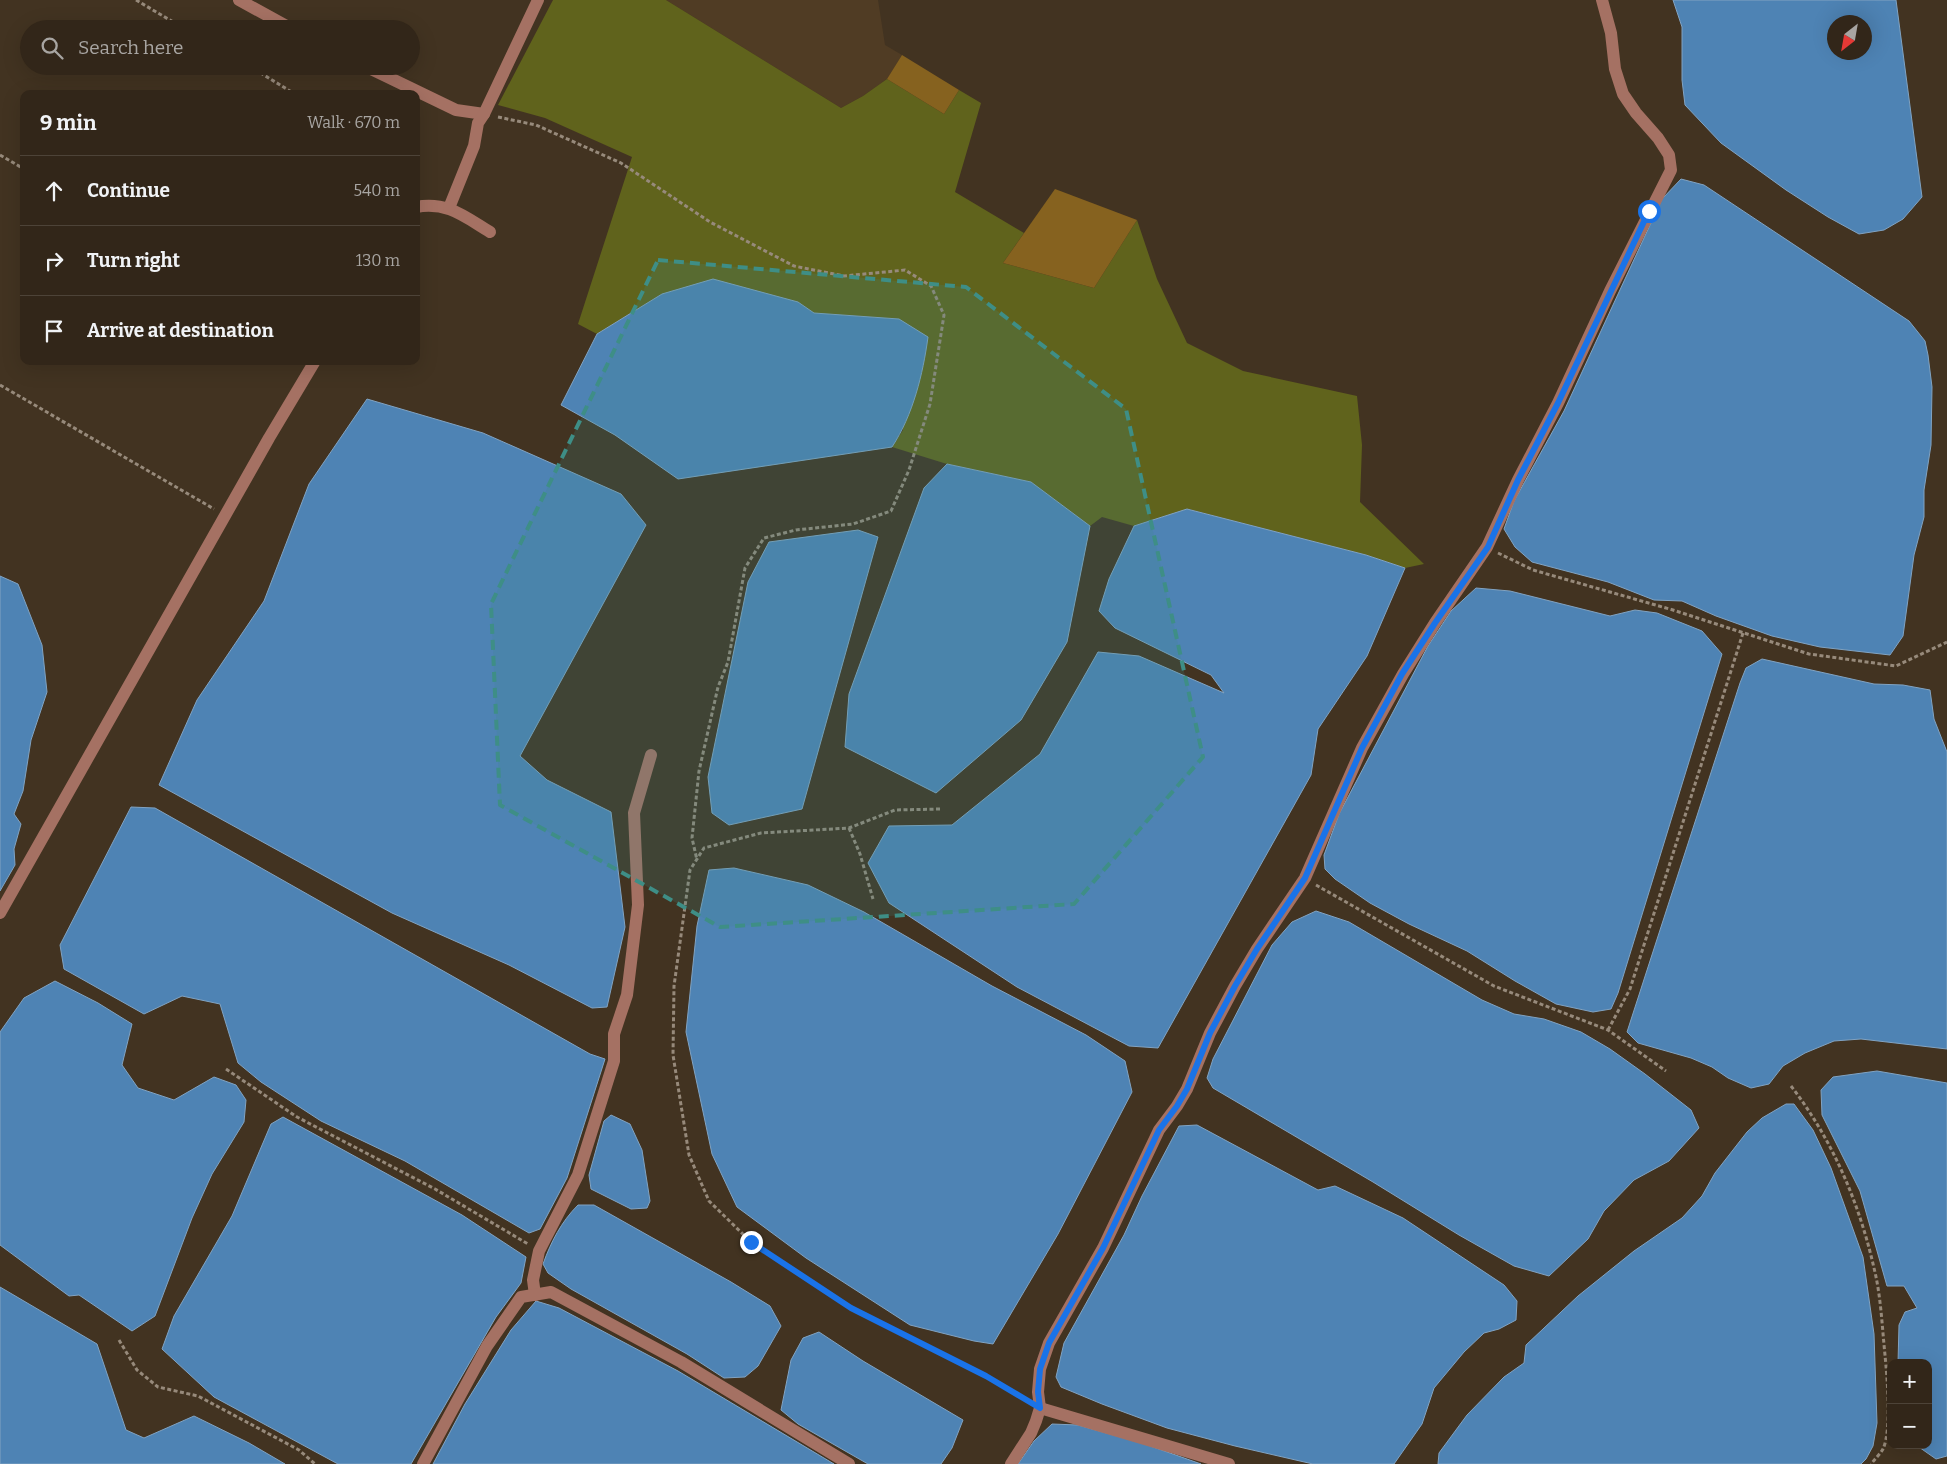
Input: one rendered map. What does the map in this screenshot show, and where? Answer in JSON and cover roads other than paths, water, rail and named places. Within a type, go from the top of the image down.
[{"type":"lane","points":[[239,0],[276,20]]},
{"type":"lane","points":[[449,208],[474,146],[478,123],[538,0]]},
{"type":"lane","points":[[1010,1464],[1031,1433],[1040,1408],[1038,1392],[1040,1369],[1049,1343],[1103,1248],[1159,1130],[1187,1089],[1210,1033],[1235,986],[1257,949],[1305,878],[1362,748],[1402,674],[1488,547],[1518,480],[1554,411],[1610,291],[1671,170],[1669,155],[1623,94],[1615,69],[1611,33],[1602,0]]},
{"type":"lane","points":[[384,75],[415,90]]},
{"type":"lane","points":[[420,93],[456,110],[484,114]]},
{"type":"lane","points":[[420,206],[427,205],[449,208],[490,232]]},
{"type":"lane","points":[[0,913],[225,515],[313,365]]},
{"type":"lane","points":[[535,1295],[533,1280],[539,1251],[578,1175],[614,1061],[614,1034],[627,995],[638,905],[634,813],[651,754]]},
{"type":"lane","points":[[423,1464],[487,1346],[521,1297],[551,1292],[655,1348],[849,1464]]},
{"type":"lane","points":[[1040,1408],[1229,1464]]},
{"type":"water","points":[[1673,0],[1896,0],[1922,197],[1903,219],[1884,230],[1859,234],[1786,190],[1721,143],[1685,105],[1682,80],[1682,27]]},
{"type":"water","points":[[1681,179],[1704,185],[1909,321],[1925,341],[1932,387],[1931,445],[1924,490],[1924,517],[1914,555],[1903,636],[1890,655],[1820,647],[1772,636],[1716,616],[1682,601],[1654,600],[1608,582],[1532,562],[1515,547],[1504,529],[1514,501],[1564,411],[1662,199]]},
{"type":"water","points":[[713,279],[798,302],[814,313],[899,319],[928,337],[916,394],[906,422],[892,447],[678,479],[615,435],[561,405],[597,334],[662,294]]},
{"type":"water","points":[[367,399],[483,433],[621,494],[646,525],[520,756],[547,780],[611,812],[625,927],[607,1007],[592,1008],[509,965],[392,913],[159,785],[197,700],[264,601],[309,484]]},
{"type":"water","points":[[947,464],[1031,482],[1090,526],[1067,642],[1021,720],[936,793],[845,747],[849,694],[924,488]]},
{"type":"water","points":[[1187,509],[1366,555],[1405,568],[1367,656],[1318,729],[1311,775],[1158,1048],[1129,1046],[1017,987],[889,903],[868,863],[889,826],[952,825],[1040,754],[1098,652],[1139,656],[1224,693],[1211,675],[1115,628],[1099,611],[1109,579],[1134,526]]},
{"type":"water","points":[[858,530],[878,537],[802,809],[729,825],[712,813],[708,777],[748,582],[769,542]]},
{"type":"water","points":[[0,576],[18,584],[42,645],[47,692],[31,740],[23,791],[14,814],[21,824],[14,849],[15,865],[0,891]]},
{"type":"water","points":[[1476,588],[1510,591],[1610,616],[1635,610],[1657,613],[1702,631],[1722,654],[1618,993],[1611,1009],[1593,1012],[1556,1004],[1467,951],[1409,924],[1370,903],[1335,879],[1325,869],[1324,855],[1339,814],[1428,646],[1451,611]]},
{"type":"water","points":[[1762,659],[1874,684],[1903,685],[1930,690],[1934,719],[1947,752],[1947,1049],[1861,1039],[1834,1041],[1805,1053],[1783,1066],[1769,1084],[1751,1088],[1691,1058],[1638,1043],[1627,1032],[1740,683],[1746,668]]},
{"type":"water","points":[[131,807],[155,808],[590,1054],[605,1059],[567,1178],[540,1229],[529,1233],[405,1161],[321,1121],[261,1082],[238,1063],[220,1004],[182,996],[144,1014],[64,969],[60,945]]},
{"type":"water","points":[[734,868],[808,885],[864,912],[992,986],[1086,1035],[1125,1061],[1132,1092],[1058,1234],[993,1344],[910,1325],[806,1258],[737,1207],[712,1154],[686,1032],[697,926],[709,870]]},
{"type":"water","points":[[1316,911],[1349,922],[1482,1000],[1514,1014],[1544,1019],[1581,1032],[1610,1049],[1691,1110],[1699,1128],[1669,1161],[1634,1180],[1604,1211],[1588,1239],[1549,1276],[1514,1266],[1459,1235],[1213,1088],[1207,1078],[1213,1059],[1272,945],[1292,922]]},
{"type":"water","points":[[55,981],[98,1003],[132,1024],[122,1065],[138,1088],[174,1100],[214,1077],[236,1085],[246,1100],[244,1122],[212,1174],[192,1218],[155,1316],[132,1331],[79,1295],[69,1296],[0,1245],[0,1032],[24,998]]},
{"type":"water","points":[[1877,1071],[1947,1083],[1947,1456],[1936,1459],[1922,1449],[1932,1449],[1932,1359],[1898,1359],[1899,1325],[1905,1312],[1917,1308],[1904,1286],[1887,1286],[1860,1191],[1822,1115],[1821,1090],[1833,1077]]},
{"type":"water","points":[[1786,1104],[1794,1104],[1813,1130],[1831,1168],[1863,1257],[1874,1334],[1877,1423],[1873,1446],[1866,1459],[1861,1464],[1438,1464],[1439,1453],[1467,1415],[1504,1377],[1524,1363],[1526,1345],[1578,1296],[1634,1251],[1682,1218],[1702,1196],[1715,1173],[1747,1132],[1762,1118]]},
{"type":"water","points":[[611,1115],[630,1124],[642,1150],[650,1201],[647,1208],[631,1209],[591,1189],[589,1175],[604,1121]]},
{"type":"water","points":[[283,1117],[462,1215],[526,1257],[521,1283],[496,1317],[411,1464],[338,1464],[214,1397],[162,1349],[174,1316],[232,1216],[271,1124]]},
{"type":"water","points":[[1197,1125],[1318,1190],[1335,1186],[1403,1218],[1504,1285],[1517,1301],[1516,1320],[1499,1329],[1484,1333],[1464,1352],[1434,1388],[1422,1424],[1394,1464],[1313,1464],[1235,1446],[1167,1428],[1061,1387],[1056,1377],[1064,1343],[1124,1235],[1179,1126]]},
{"type":"water","points":[[578,1205],[594,1205],[770,1306],[781,1326],[758,1366],[745,1377],[724,1378],[687,1354],[571,1289],[548,1273],[543,1264],[549,1248],[562,1225]]},
{"type":"water","points":[[0,1287],[97,1344],[126,1430],[144,1438],[194,1416],[249,1443],[285,1464],[0,1464]]},
{"type":"water","points":[[536,1301],[559,1308],[678,1371],[834,1464],[433,1464],[465,1404],[511,1330]]},
{"type":"water","points":[[819,1332],[863,1361],[963,1420],[952,1448],[941,1464],[868,1464],[798,1424],[781,1410],[791,1360],[803,1338]]},
{"type":"water","points":[[1052,1424],[1078,1425],[1142,1443],[1201,1464],[1018,1464],[1034,1441]]}]
